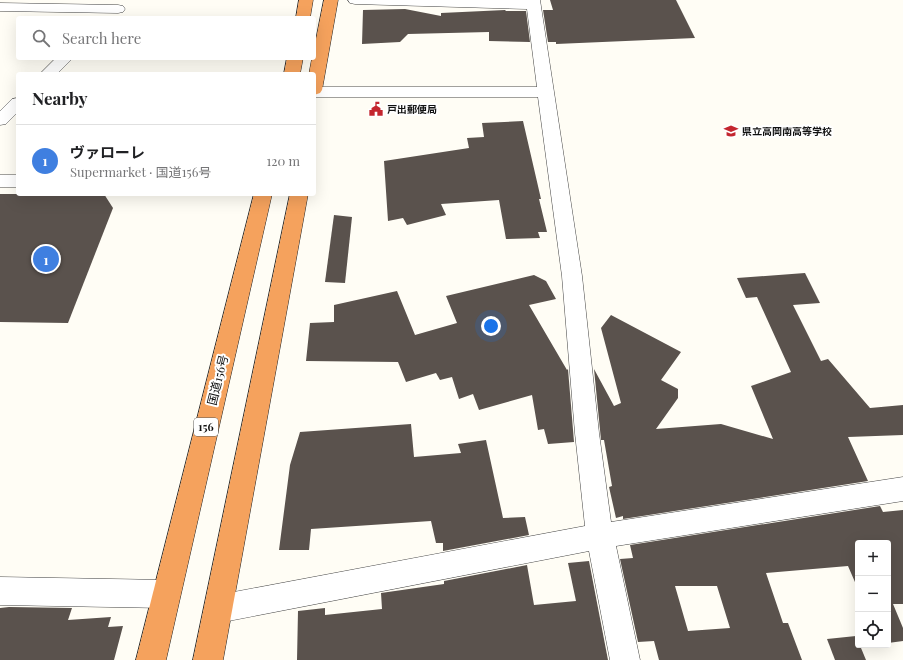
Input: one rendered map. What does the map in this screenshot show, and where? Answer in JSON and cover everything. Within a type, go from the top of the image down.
[{"type":"highway","points":[[303,16],[306,0]]},
{"type":"highway","points":[[316,81],[332,0]]},
{"type":"highway","points":[[292,72],[295,60]]},
{"type":"highway","name":"国道156号","points":[[151,660],[263,196]]},
{"type":"highway","points":[[208,660],[299,196]]},
{"type":"street","points":[[355,0],[534,3],[572,276],[587,433],[600,536],[625,660]]},
{"type":"street","points":[[0,7],[117,9]]},
{"type":"street","points":[[50,72],[64,60]]},
{"type":"street","points":[[316,91],[546,92]]},
{"type":"street","points":[[0,120],[16,105]]},
{"type":"street","points":[[0,181],[16,181]]},
{"type":"street","points":[[218,609],[600,536],[903,489]]},
{"type":"street","points":[[0,591],[166,594]]},
{"type":"building","points":[[550,0],[676,0],[695,38],[556,44],[556,42],[548,42],[543,10],[553,10]]},
{"type":"building","points":[[405,9],[441,16],[441,13],[505,10],[526,11],[530,42],[489,41],[489,32],[408,34],[400,42],[362,44],[363,10]]},
{"type":"building","points":[[523,121],[547,232],[538,232],[540,238],[506,239],[499,200],[441,204],[446,215],[407,225],[403,218],[388,221],[384,161],[469,148],[467,138],[484,137],[482,123]]},
{"type":"building","points":[[0,194],[16,194],[16,196],[105,196],[113,208],[68,323],[0,322]]},
{"type":"building","points":[[334,215],[352,217],[345,283],[325,282]]},
{"type":"building","points":[[805,273],[820,303],[793,305],[821,361],[828,359],[870,408],[903,405],[903,435],[848,437],[868,481],[623,519],[623,516],[616,518],[609,487],[612,486],[604,440],[601,440],[594,369],[614,406],[621,403],[601,328],[611,315],[681,352],[661,380],[678,389],[678,398],[656,429],[721,424],[773,439],[751,386],[791,372],[757,297],[746,298],[737,278]]},
{"type":"building","points":[[534,275],[546,281],[556,299],[529,305],[567,370],[568,369],[574,442],[548,444],[544,429],[538,430],[532,395],[479,410],[473,394],[459,399],[452,377],[440,380],[436,373],[406,382],[398,362],[306,361],[310,323],[334,322],[334,305],[397,291],[415,335],[457,323],[446,296]]},
{"type":"building","points":[[411,424],[414,457],[461,453],[458,444],[486,440],[503,518],[525,517],[529,535],[443,551],[443,543],[436,543],[431,521],[311,529],[309,550],[279,550],[290,465],[300,432]]},
{"type":"building","points":[[880,506],[883,512],[903,510],[903,604],[893,604],[903,628],[903,641],[891,643],[891,540],[855,540],[855,582],[848,566],[766,573],[783,623],[788,623],[802,660],[659,660],[654,641],[638,642],[620,559],[633,558],[630,545]],"holes":[[[675,586],[717,586],[730,628],[688,631]]]},
{"type":"building","points":[[589,561],[608,660],[297,660],[298,611],[325,608],[325,615],[382,609],[381,593],[444,584],[444,581],[527,565],[534,605],[576,601],[568,563]]},
{"type":"building","points":[[0,608],[72,608],[68,620],[111,617],[108,627],[123,626],[114,660],[0,660]]},
{"type":"building","points":[[855,636],[855,648],[861,648],[866,660],[835,660],[827,639]]},
{"type":"place","name":"戸出郵便局","points":[[376,109]]},
{"type":"place","name":"県立高岡南高等学校","points":[[731,131]]},
{"type":"place","name":"ヴァローレ","points":[[46,259]]}]
